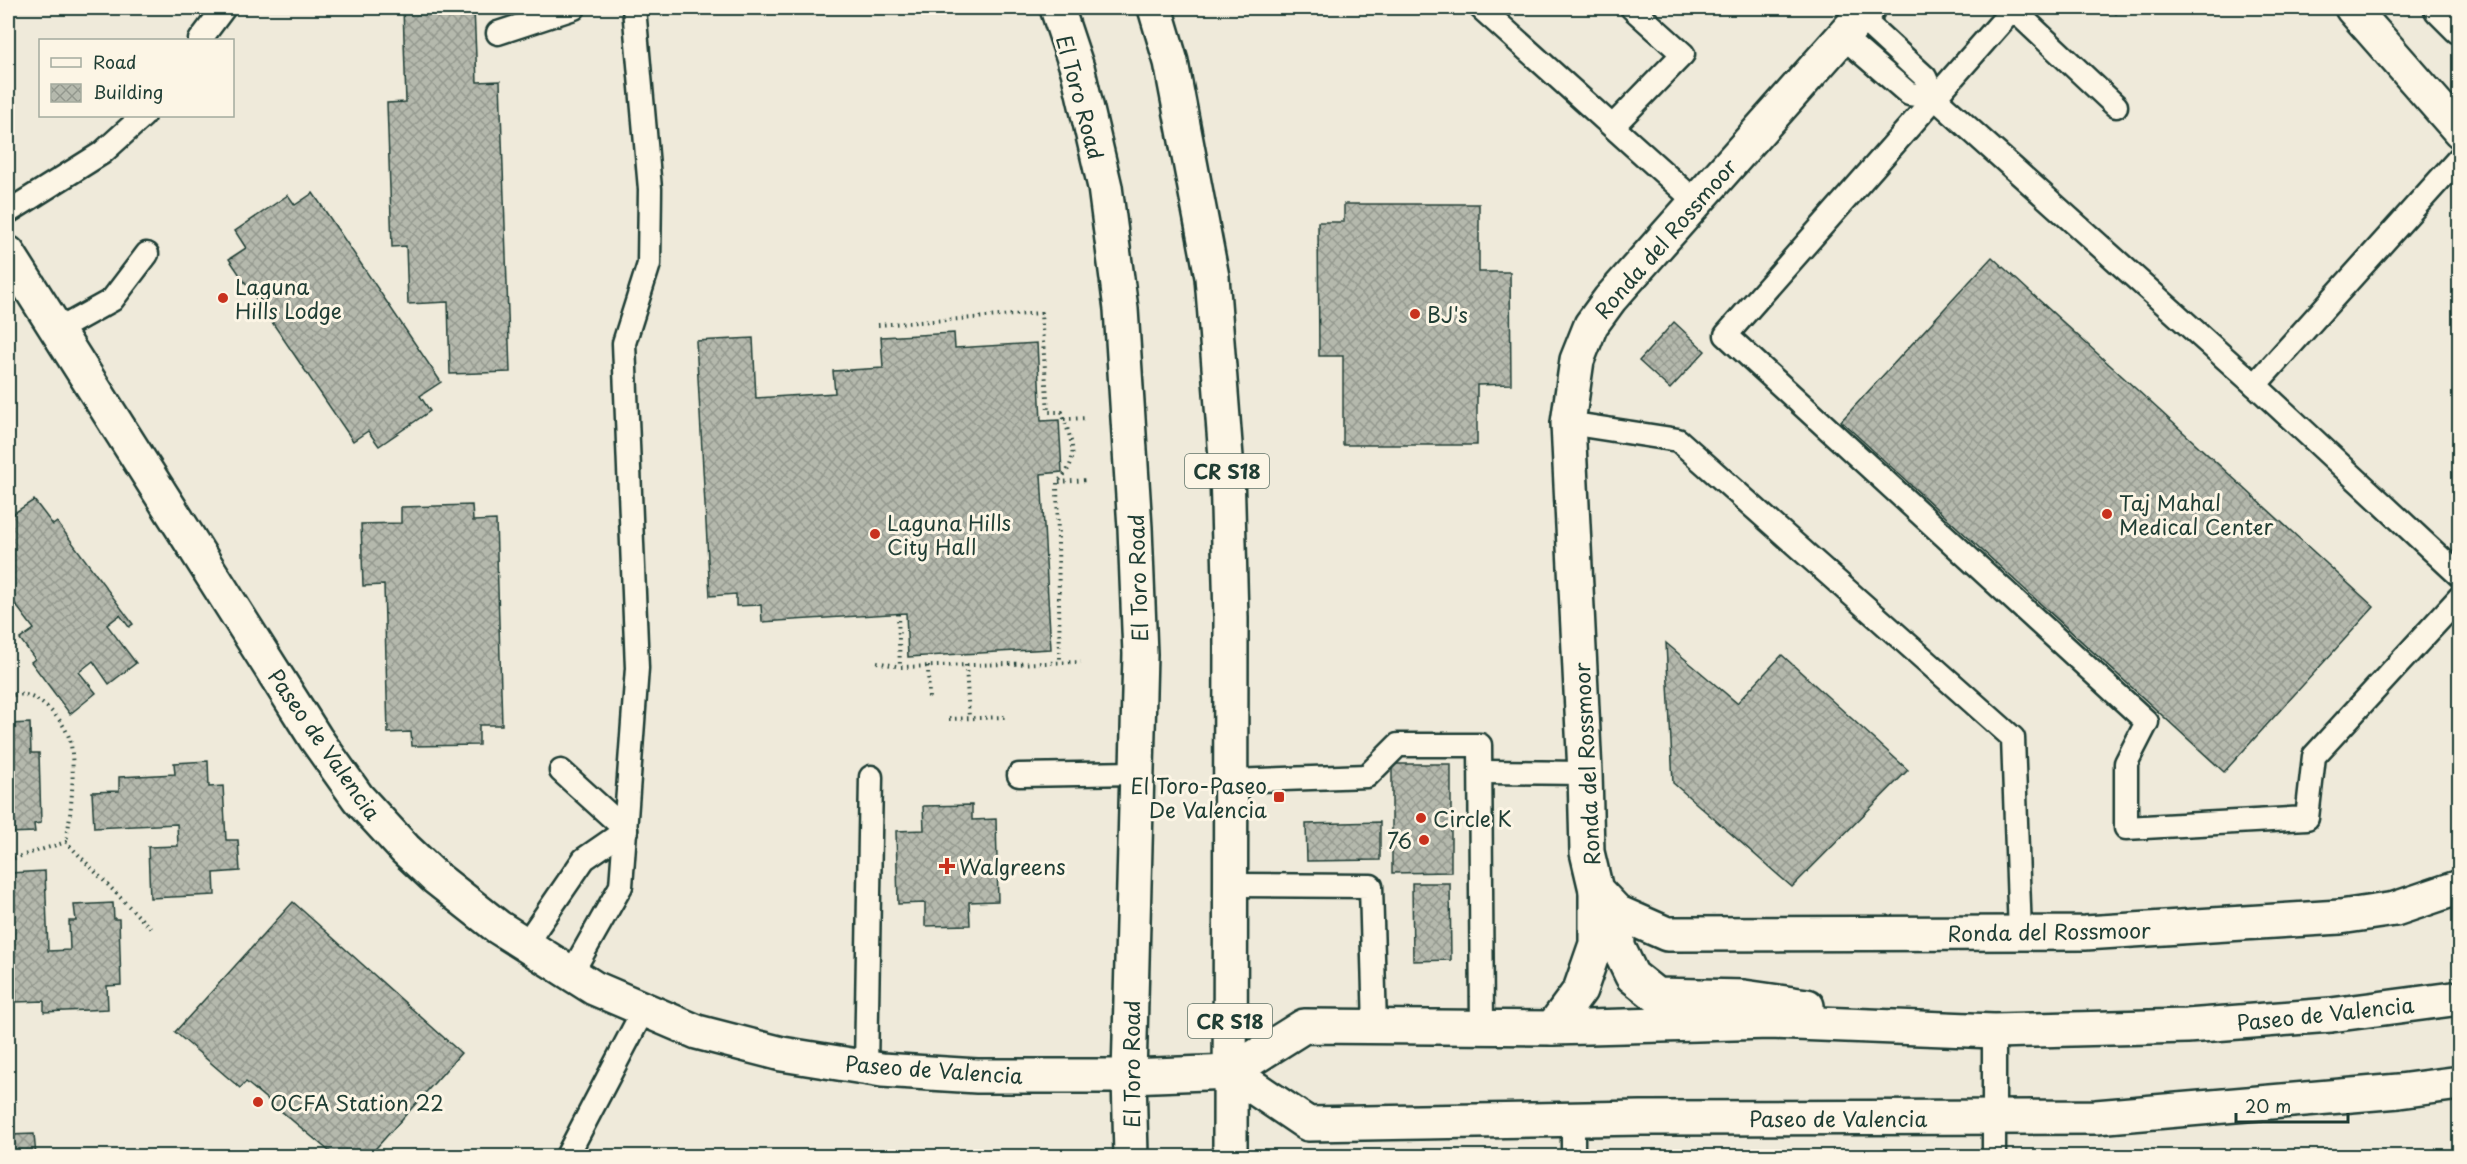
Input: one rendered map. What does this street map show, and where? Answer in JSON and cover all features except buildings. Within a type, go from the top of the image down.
[{"type":"main road","name":"El Toro Road","points":[[1057,8],[1077,71],[1105,187],[1121,309],[1135,528],[1139,642],[1129,1076],[1131,1156]]},
{"type":"main road","name":"CR S18","points":[[1155,8],[1171,62],[1212,277],[1227,470],[1231,618],[1230,1156]]},
{"type":"main road","points":[[2352,8],[2460,131]]},
{"type":"main road","points":[[2441,8],[2460,27]]},
{"type":"main road","name":"Ronda del Rossmoor","points":[[1857,20],[1610,299],[1591,325],[1577,360],[1568,423],[1587,852],[1606,901],[1667,934],[2085,933],[2340,917],[2395,909],[2460,887]]},
{"type":"main road","name":"Paseo de Valencia","points":[[8,253],[316,739],[358,798],[405,849],[436,878],[498,927],[594,988],[698,1032],[782,1054],[866,1068],[977,1076],[1129,1076],[1231,1072],[1304,1026],[1552,1028],[1770,1022],[1994,1031],[2187,1026],[2331,1015],[2460,998]]},
{"type":"main road","points":[[1606,901],[1618,947],[1632,976],[1656,995],[1744,997],[1803,1004],[1840,1025]]},
{"type":"main road","points":[[1552,1028],[1580,990],[1596,944],[1606,901]]},
{"type":"main road","name":"Paseo de Valencia","points":[[1231,1072],[1308,1124],[1573,1119],[2096,1117],[2399,1091],[2460,1083]]},
{"type":"lane","points":[[201,39],[224,8]]},
{"type":"lane","points":[[498,33],[574,8]]},
{"type":"lane","points":[[571,974],[621,886],[637,668],[624,343],[650,264],[650,189],[634,8]]},
{"type":"lane","points":[[1481,8],[1695,201]]},
{"type":"lane","points":[[1613,126],[1683,54],[1632,8]]},
{"type":"lane","points":[[2116,106],[2013,9],[1726,335],[2147,722],[2126,763],[2126,828],[2307,818],[2314,756],[2460,597]]},
{"type":"lane","points":[[1857,20],[1909,94],[1934,97],[2255,386],[2460,576]]},
{"type":"lane","points":[[8,212],[102,153],[142,117]]},
{"type":"lane","points":[[2255,386],[2460,158]]},
{"type":"lane","points":[[58,330],[112,300],[147,254]]},
{"type":"lane","points":[[1568,423],[1678,440],[2013,738],[2020,934]]},
{"type":"lane","points":[[1231,781],[1367,776],[1398,745],[1480,745],[1482,1028]]},
{"type":"lane","points":[[561,771],[626,830]]},
{"type":"lane","points":[[1481,772],[1585,773]]},
{"type":"lane","points":[[1019,775],[1136,773]]},
{"type":"lane","points":[[866,1068],[871,777]]},
{"type":"lane","points":[[525,945],[584,859],[626,830]]},
{"type":"lane","points":[[1230,885],[1371,886],[1375,1027]]},
{"type":"lane","points":[[567,1156],[644,1009]]},
{"type":"lane","points":[[1994,1031],[1996,1118],[1994,1156]]},
{"type":"lane","points":[[1573,1119],[1573,1156]]},
{"type":"path","points":[[878,325],[1041,313],[1048,412],[1062,412],[1075,450],[1067,473],[1057,482],[1060,662]]},
{"type":"path","points":[[1064,419],[1086,418]]},
{"type":"path","points":[[1057,482],[1088,480]]},
{"type":"path","points":[[898,614],[900,667]]},
{"type":"path","points":[[877,662],[900,667],[1081,662]]},
{"type":"path","points":[[966,665],[969,718]]},
{"type":"path","points":[[928,666],[929,699]]},
{"type":"path","points":[[8,696],[25,695],[46,707],[64,726],[71,744],[71,816],[66,842]]},
{"type":"path","points":[[949,719],[1006,717]]},
{"type":"path","points":[[8,860],[47,850],[66,842]]},
{"type":"path","points":[[66,842],[152,930]]},
{"type":"place","name":"Laguna Hills Lodge","points":[[223,298]]},
{"type":"place","name":"BJ's","points":[[1415,314]]},
{"type":"place","name":"Taj Mahal Medical Center","points":[[2107,514]]},
{"type":"place","name":"Laguna Hills City Hall","points":[[875,534]]},
{"type":"place","name":"El Toro-Paseo De Valencia","points":[[1279,797]]},
{"type":"place","name":"Circle K","points":[[1421,818]]},
{"type":"place","name":"76","points":[[1424,840]]},
{"type":"place","name":"Walgreens","points":[[947,866]]},
{"type":"place","name":"OCFA Station 22","points":[[258,1102]]}]
